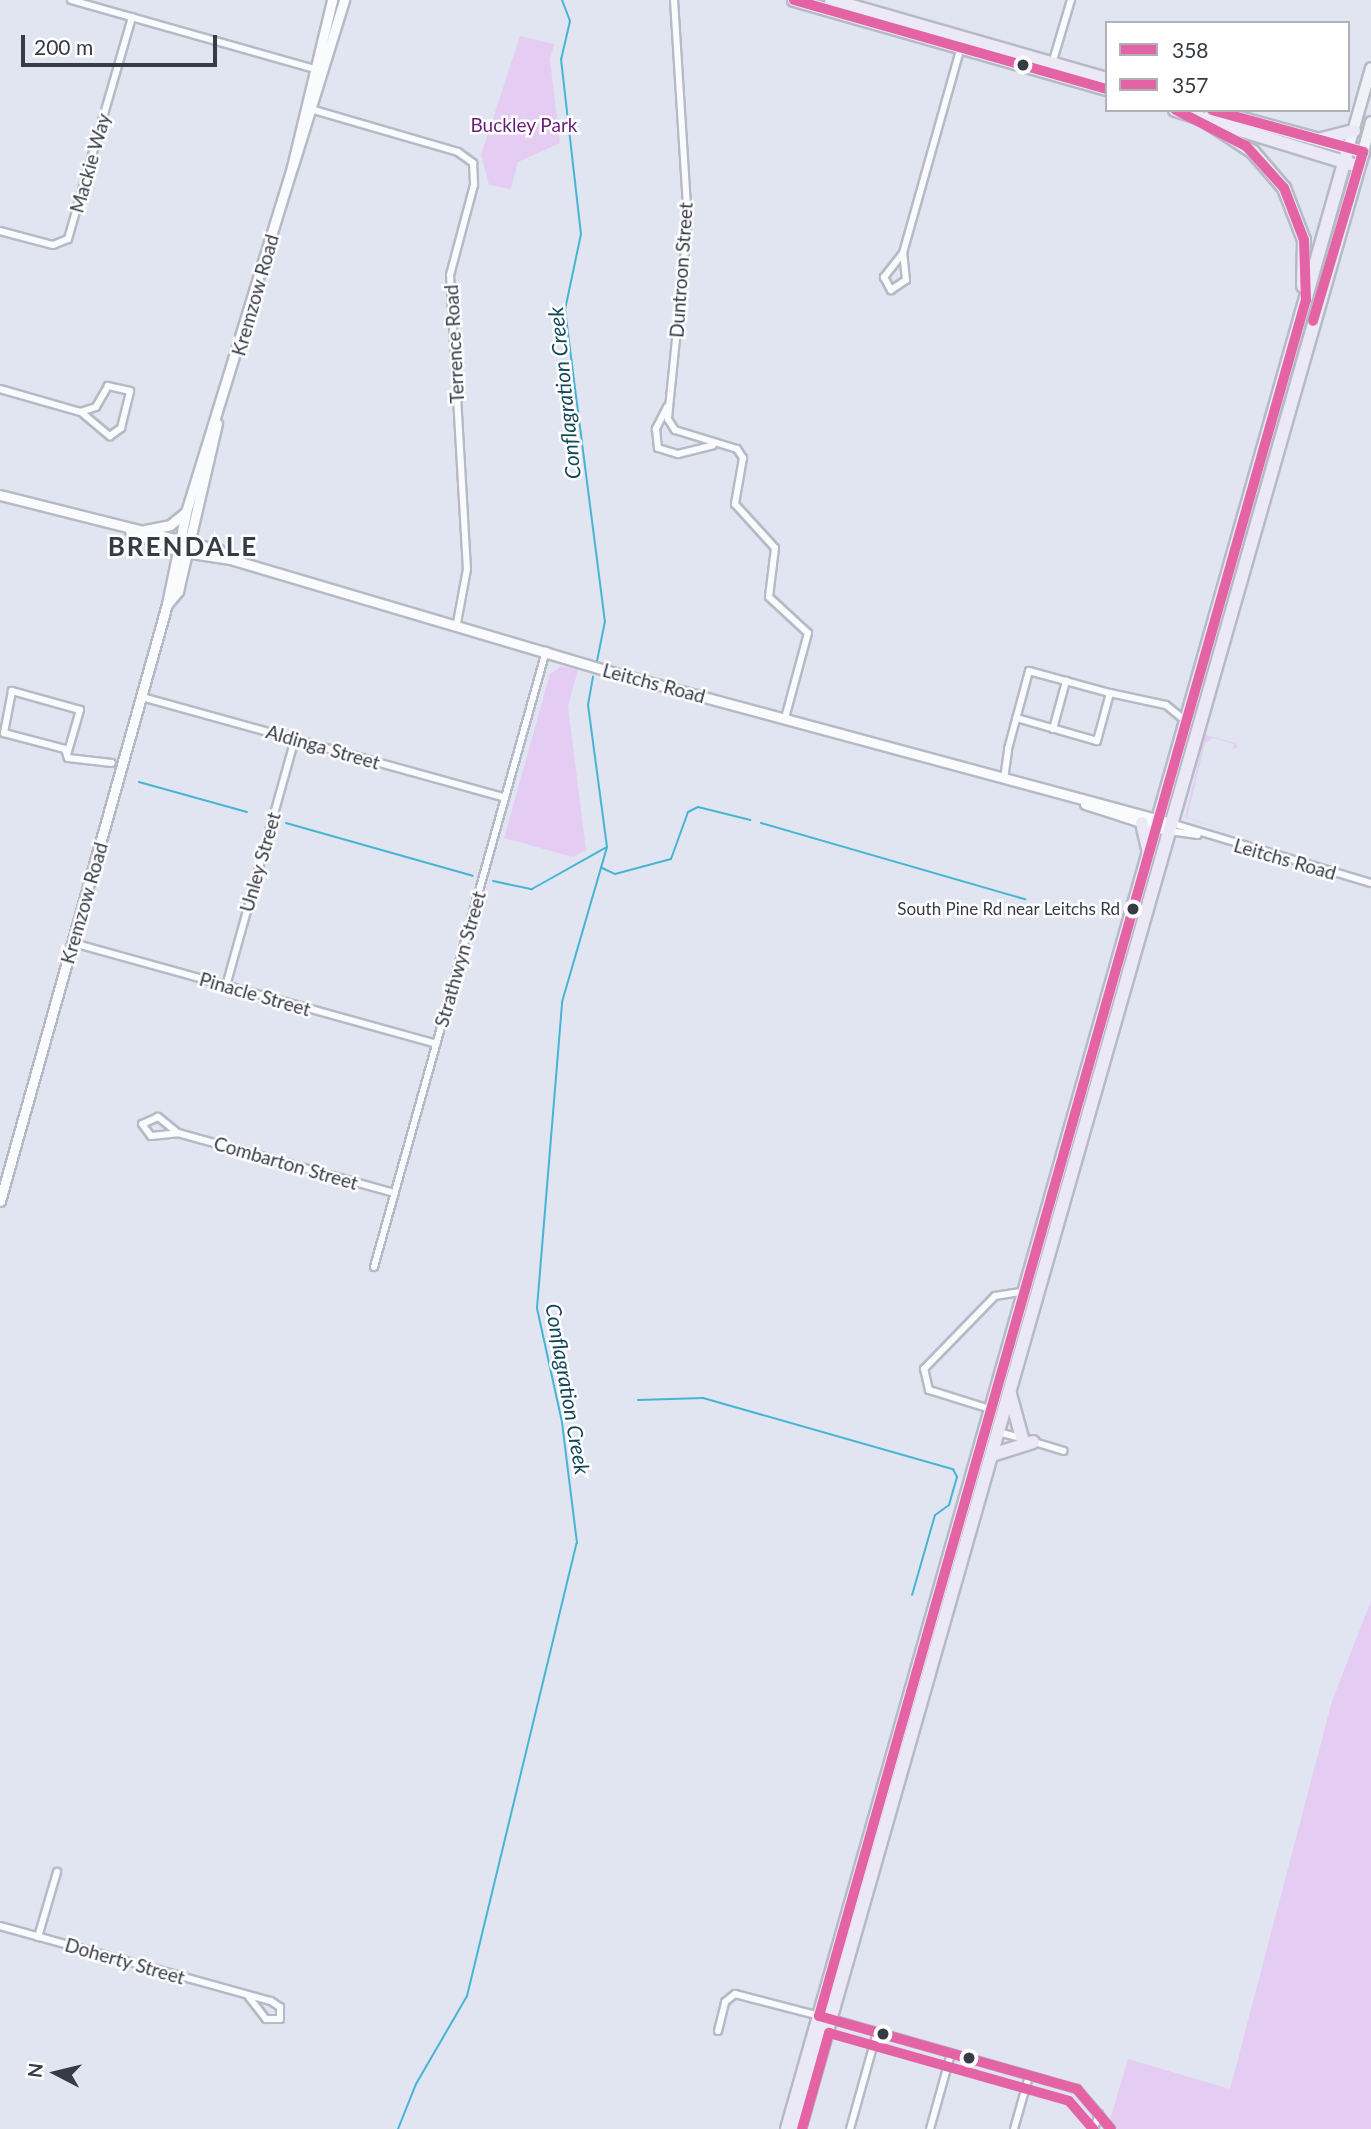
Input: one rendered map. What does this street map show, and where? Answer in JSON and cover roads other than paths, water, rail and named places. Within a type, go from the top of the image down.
[{"type":"highway","points":[[794,0],[1051,68],[1105,79]]},
{"type":"highway","points":[[831,0],[962,43]]},
{"type":"highway","points":[[1051,68],[1105,88]]},
{"type":"highway","points":[[799,2129],[824,2018],[993,1430],[1009,1394],[1112,1009],[1367,153],[1186,112]]},
{"type":"highway","points":[[1209,116],[1364,167]]},
{"type":"highway","points":[[1209,116],[1253,152],[1284,188],[1304,240],[1306,300]]},
{"type":"highway","points":[[1318,141],[1354,131]]},
{"type":"highway","points":[[1112,1009],[1151,857],[1165,826],[1187,723],[1348,149]]},
{"type":"highway","points":[[1142,823],[1151,857]]},
{"type":"highway","points":[[787,2129],[824,2018],[992,1455],[992,1410],[1026,1291],[1077,1132]]},
{"type":"highway","points":[[992,1455],[1027,1440],[1009,1394]]},
{"type":"main road","points":[[1348,149],[1371,68]]},
{"type":"main road","points":[[1367,153],[1371,122]]},
{"type":"street","points":[[71,0],[319,70]]},
{"type":"street","name":"Kremzow Road","points":[[0,1201],[142,697],[167,604],[186,512],[217,423],[309,109],[332,0]]},
{"type":"street","name":"Kremzow Road","points":[[319,70],[344,0]]},
{"type":"street","name":"Duntroon Street","points":[[674,0],[688,221],[668,405],[655,439],[658,448],[678,454]]},
{"type":"street","points":[[1051,68],[1070,0]]},
{"type":"street","name":"Mackie Way","points":[[0,230],[53,245],[68,239],[132,17]]},
{"type":"street","points":[[903,253],[884,277],[891,290],[906,280],[903,253],[962,43]]},
{"type":"street","name":"Terrence Road","points":[[309,109],[458,152],[473,163],[474,185],[450,284],[468,576],[457,623]]},
{"type":"street","points":[[0,389],[81,412],[102,435],[116,434],[130,391],[108,386],[96,407],[81,412]]},
{"type":"street","points":[[668,405],[668,419],[684,434],[737,449],[744,467],[737,511],[771,536],[775,548],[769,597],[808,633],[785,718]]},
{"type":"street","name":"Kremzow Road","points":[[167,604],[178,591],[217,423]]},
{"type":"street","points":[[678,454],[686,446],[684,434]]},
{"type":"street","points":[[678,454],[718,444]]},
{"type":"street","name":"Leitchs Road","points":[[0,495],[179,545],[190,543],[230,559],[546,651],[1371,883]]},
{"type":"street","points":[[143,531],[170,525],[186,512]]},
{"type":"street","name":"Leitchs Road","points":[[130,531],[143,531],[179,545],[188,553],[230,559]]},
{"type":"street","name":"Strathwyn Street","points":[[374,1267],[546,651]]},
{"type":"street","points":[[1004,779],[1016,718],[1030,671],[1166,705],[1187,723]]},
{"type":"street","points":[[1053,729],[1066,681]]},
{"type":"street","points":[[67,755],[80,710],[12,691],[4,733],[91,764],[111,763]]},
{"type":"street","points":[[1016,718],[1097,741],[1111,693]]},
{"type":"street","name":"Aldinga Street","points":[[142,697],[505,798]]},
{"type":"street","name":"Unley Street","points":[[226,986],[295,739]]},
{"type":"street","name":"Leitchs Road","points":[[1079,801],[1142,823],[1165,826]]},
{"type":"street","name":"Pinacle Street","points":[[73,943],[436,1044]]},
{"type":"street","name":"Combarton Street","points":[[178,1133],[158,1117],[142,1124],[151,1136],[178,1133],[395,1193]]},
{"type":"street","points":[[992,1410],[929,1390],[925,1369],[995,1296],[1026,1291]]},
{"type":"street","points":[[993,1430],[1063,1451]]},
{"type":"street","points":[[38,1937],[57,1872]]},
{"type":"street","name":"Doherty Street","points":[[0,1926],[277,2004],[280,2018],[266,2019],[249,1997]]},
{"type":"street","points":[[718,2031],[725,2002],[735,1994],[1077,2089],[1111,2129]]},
{"type":"street","points":[[850,2129],[877,2032]]},
{"type":"street","points":[[930,2129],[951,2054]]},
{"type":"street","points":[[1014,2129],[1029,2076]]},
{"type":"street","points":[[1094,2129],[1099,2114]]},
{"type":"waterway","name":"Conflagration Creek","points":[[562,0],[570,21],[561,59],[581,234],[565,310],[605,621],[597,661]]},
{"type":"waterway","name":"Conflagration Creek","points":[[398,2129],[416,2084],[467,1996],[577,1543],[562,1422],[537,1308],[562,1002],[607,847],[588,705],[593,676]]},
{"type":"waterway","points":[[139,782],[247,812]]},
{"type":"waterway","points":[[602,868],[615,874],[671,859],[688,812],[698,807],[750,820]]},
{"type":"waterway","points":[[286,823],[473,876]]},
{"type":"waterway","points":[[761,823],[1025,899]]},
{"type":"waterway","points":[[493,881],[532,889],[605,848]]},
{"type":"waterway","points":[[638,1400],[703,1398],[953,1469],[957,1477],[949,1505],[935,1515],[912,1595]]},
{"type":"place","name":"South Pine Rd near Leitchs Rd","points":[[1133,909]]},
{"type":"district","name":"BRENDALE","points":[[183,547]]},
{"type":"park label","name":"Buckley Park","points":[[524,125]]}]
